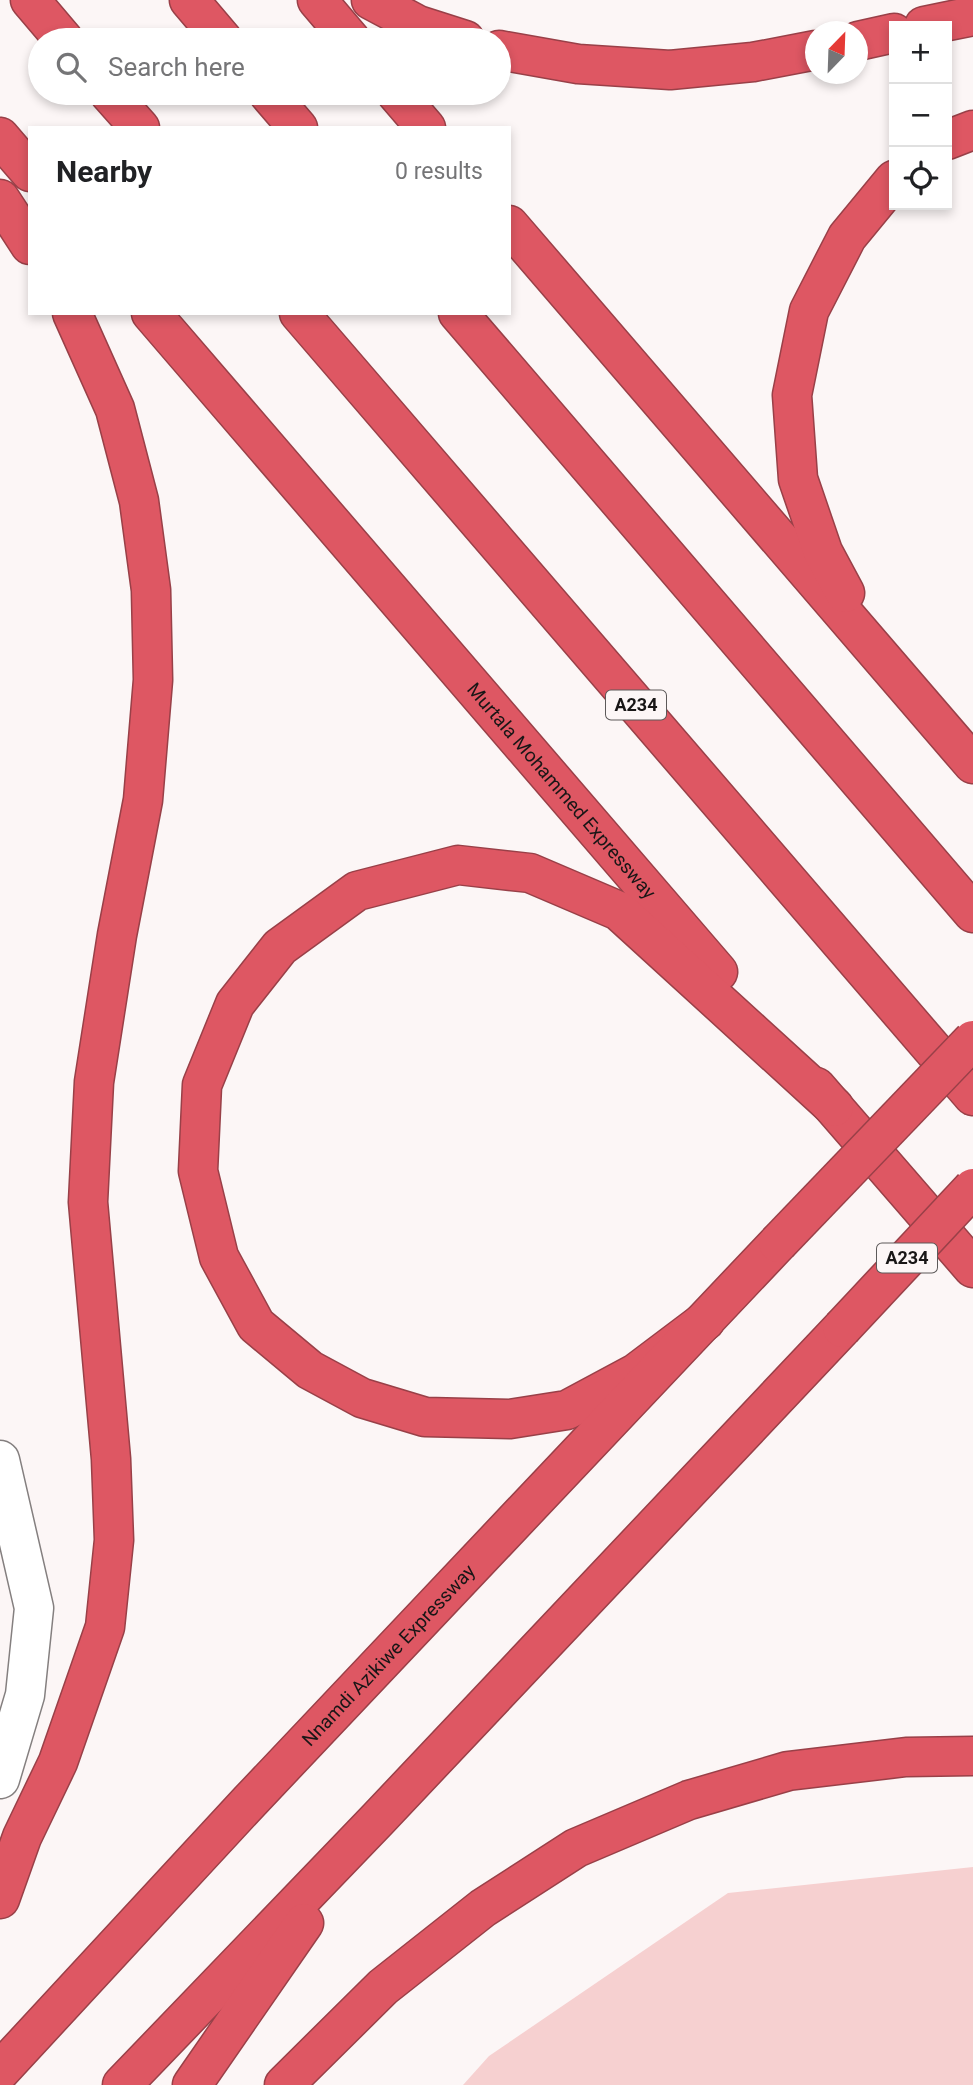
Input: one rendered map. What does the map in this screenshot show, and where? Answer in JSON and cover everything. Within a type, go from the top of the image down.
[{"type":"highway","points":[[30,0],[54,28]]},
{"type":"highway","points":[[188,0],[212,28]]},
{"type":"highway","points":[[317,0],[341,28]]},
{"type":"highway","points":[[371,0],[427,28]]},
{"type":"highway","points":[[948,21],[973,16]]},
{"type":"highway","points":[[868,39],[889,34]]},
{"type":"highway","points":[[511,52],[578,64],[670,71],[753,62],[805,52]]},
{"type":"highway","points":[[120,105],[138,126]]},
{"type":"highway","points":[[278,105],[296,126]]},
{"type":"highway","points":[[406,105],[424,126]]},
{"type":"highway","points":[[952,138],[973,130]]},
{"type":"highway","points":[[0,137],[28,170]]},
{"type":"highway","points":[[889,186],[847,237],[810,311],[792,395],[798,479],[822,552],[860,621],[916,700]]},
{"type":"highway","points":[[0,198],[28,243]]},
{"type":"highway","points":[[511,227],[973,764]]},
{"type":"highway","points":[[0,1899],[11,1851],[58,1762],[105,1627],[114,1540],[111,1459],[88,1202],[94,1082],[117,935],[144,800],[153,680],[151,590],[139,501],[115,409],[73,315]]},
{"type":"highway","name":"Murtala Mohammed Expressway","points":[[153,315],[973,1268]]},
{"type":"highway","name":"A234","points":[[301,315],[973,1096]]},
{"type":"highway","points":[[460,315],[973,914]]},
{"type":"highway","points":[[705,1321],[636,1373],[567,1410],[510,1419],[425,1417],[362,1398],[310,1370],[256,1325],[219,1257],[198,1171],[202,1085],[235,1004],[280,947],[357,891],[458,865],[530,873],[619,911],[834,1107]]},
{"type":"highway","name":"Nnamdi Azikiwe Expressway","points":[[0,2071],[249,1802],[973,1040]]},
{"type":"highway","name":"A234","points":[[378,1819],[973,1188]]},
{"type":"highway","points":[[284,2085],[383,1987],[483,1908],[576,1848],[689,1800],[788,1771],[906,1757],[973,1756]]},
{"type":"highway","points":[[122,2085],[378,1819]]},
{"type":"highway","points":[[191,2085],[378,1819]]},
{"type":"street","points":[[0,1460],[34,1608],[25,1695],[0,1779]]},
{"type":"shaded area","points":[[973,1867],[973,2085],[463,2085],[489,2056],[728,1893]]}]
